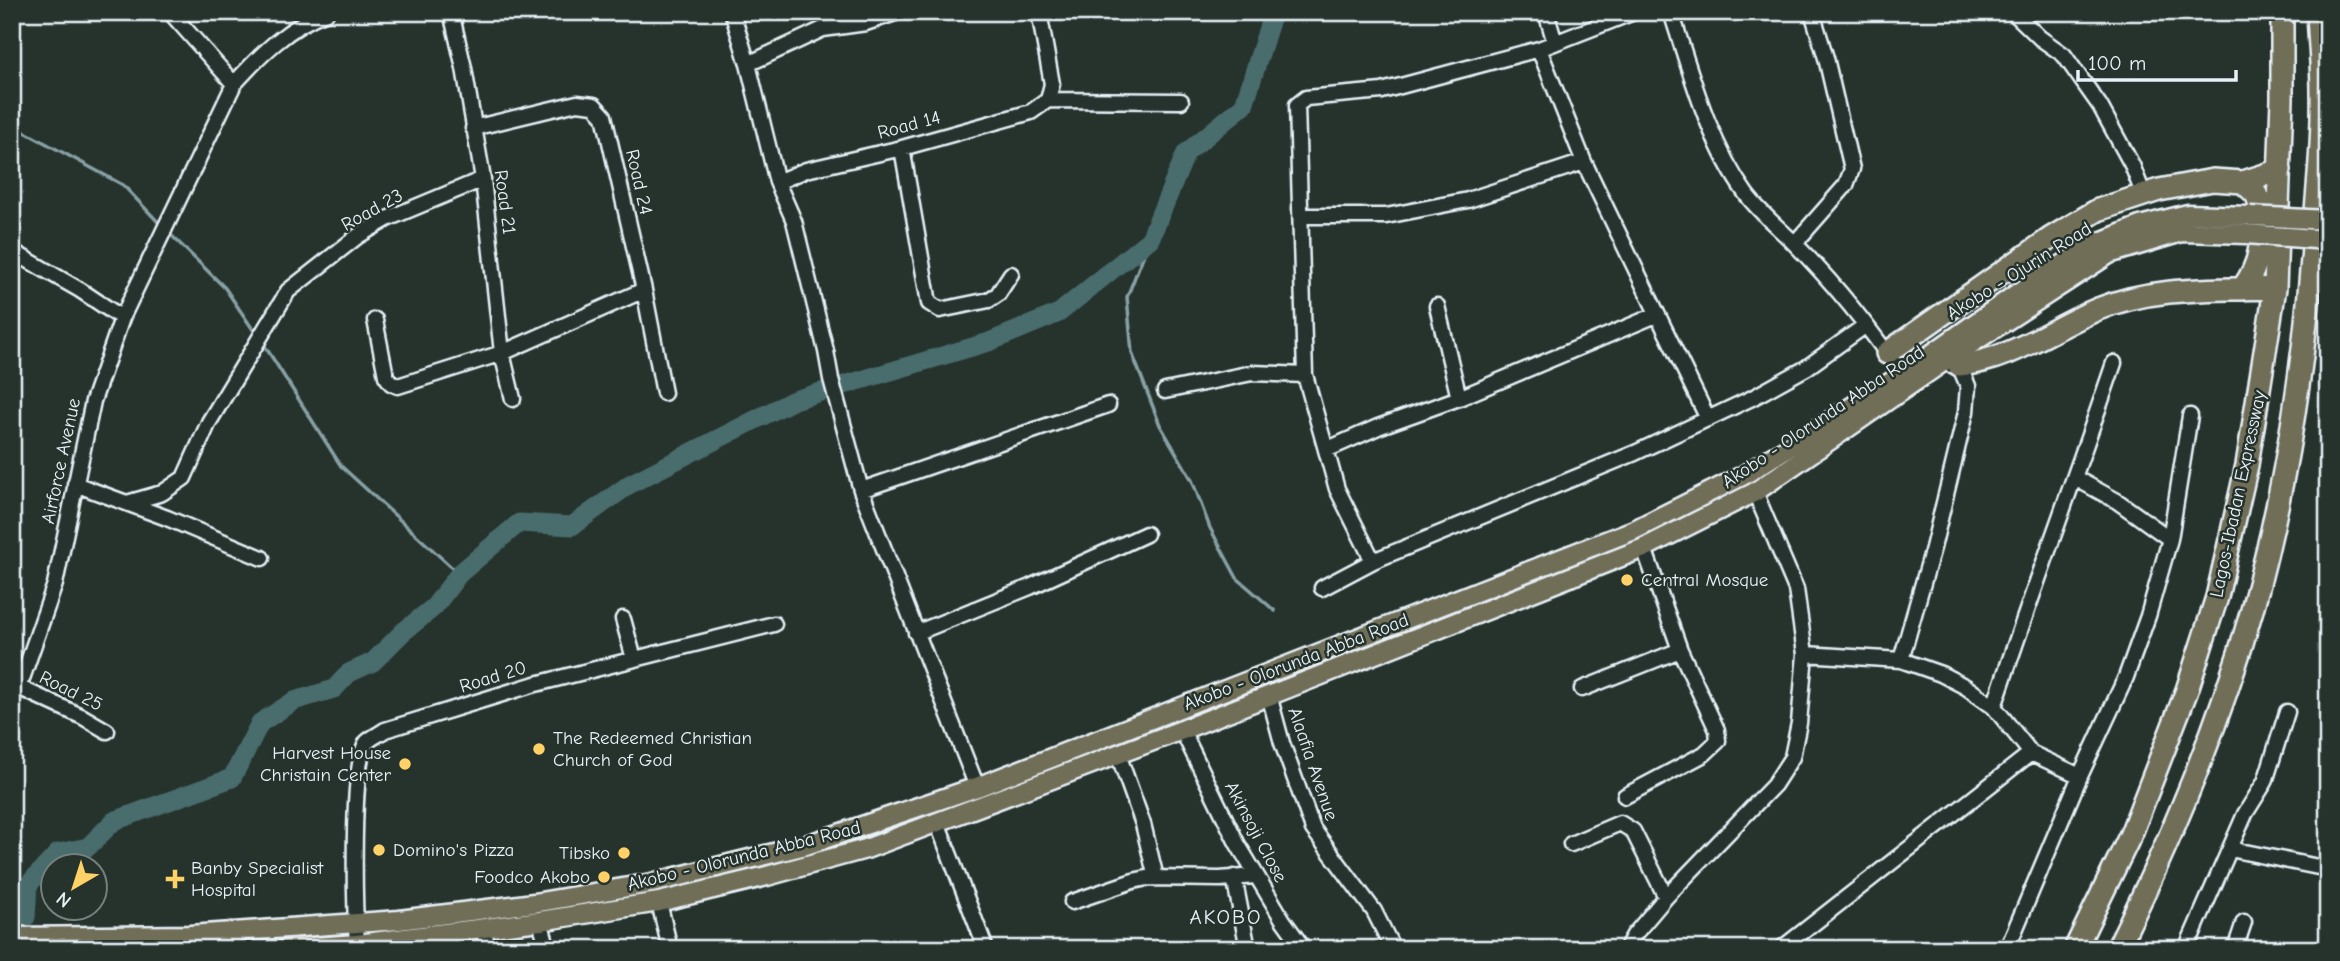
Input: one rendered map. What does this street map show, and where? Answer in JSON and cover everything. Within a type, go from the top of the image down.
[{"type":"highway","name":"Lagos-Ibadan Expressway","points":[[2075,949],[2110,880],[2153,780],[2187,690],[2217,597],[2251,443],[2275,288],[2282,12]]},
{"type":"highway","name":"Lagos-Ibadan Expressway","points":[[2117,949],[2153,874],[2199,764],[2250,615],[2275,509],[2319,290],[2322,114],[2318,12]]},
{"type":"highway","points":[[1887,354],[2051,238],[2098,210],[2159,190],[2214,180],[2243,182],[2280,170]]},
{"type":"highway","points":[[2242,289],[2252,276],[2261,250],[2259,201],[2256,194],[2243,182]]},
{"type":"highway","points":[[1950,365],[1978,364],[2021,347],[2098,309],[2131,299],[2169,292],[2275,288]]},
{"type":"main road","name":"Akobo - Ojurin Road","points":[[1902,375],[2019,292],[2095,244],[2140,226],[2188,214],[2248,225]]},
{"type":"main road","points":[[2248,225],[2328,220]]},
{"type":"main road","points":[[2248,225],[2328,240]]},
{"type":"main road","name":"Akobo - Olorunda Abba Road","points":[[286,949],[406,943],[485,927],[659,902],[866,849],[1182,730],[1644,548],[1755,492],[1950,365],[2109,254],[2182,232],[2248,225]]},
{"type":"main road","name":"Akobo - Olorunda Abba Road","points":[[12,937],[190,936],[399,920],[534,903],[652,883],[806,845],[977,786],[1634,530],[1744,475],[1902,375]]},
{"type":"main road","points":[[1658,518],[1667,537]]},
{"type":"main road","points":[[1153,719],[1160,738]]},
{"type":"main road","points":[[617,889],[620,908]]},
{"type":"street","points":[[170,12],[234,84],[256,60],[285,36],[313,17],[327,12]]},
{"type":"street","name":"Road 21","points":[[451,12],[464,68],[483,179],[502,353],[513,399]]},
{"type":"street","points":[[732,12],[748,64],[777,182],[794,221],[831,379],[861,490],[977,786]]},
{"type":"street","points":[[748,64],[823,29],[898,12]]},
{"type":"street","points":[[1039,12],[1052,85],[1048,100],[1181,101]]},
{"type":"street","points":[[1546,12],[1555,43]]},
{"type":"street","points":[[1373,562],[1338,489],[1305,375],[1297,106],[1306,98],[1382,91],[1539,49],[1634,12]]},
{"type":"street","points":[[1671,12],[1697,94],[1722,153],[1746,193],[1765,217],[1795,243],[1866,325],[1902,375]]},
{"type":"street","points":[[1795,243],[1846,185],[1852,169],[1826,58],[1812,12]]},
{"type":"street","points":[[2013,12],[2040,38],[2064,55],[2100,106],[2132,165],[2144,196]]},
{"type":"street","points":[[1539,49],[1584,162],[1707,419]]},
{"type":"street","name":"Airforce Avenue","points":[[16,683],[55,584],[93,401],[122,318],[234,84]]},
{"type":"street","name":"Road 14","points":[[777,182],[806,170],[902,148],[1031,112],[1048,100]]},
{"type":"street","name":"Road 24","points":[[473,128],[577,103],[594,105],[604,116],[644,290],[664,393]]},
{"type":"street","points":[[902,148],[929,303],[940,310],[947,310],[989,300],[998,294],[1011,274]]},
{"type":"street","points":[[1301,216],[1386,216],[1468,200],[1584,162]]},
{"type":"street","name":"Road 23","points":[[127,503],[163,493],[184,478],[209,422],[288,291],[358,236],[387,219],[483,179]]},
{"type":"street","points":[[12,251],[122,318]]},
{"type":"street","points":[[375,320],[386,376],[391,383],[398,386],[502,353],[644,290]]},
{"type":"street","points":[[1437,306],[1459,398]]},
{"type":"street","points":[[1326,450],[1386,424],[1459,398],[1656,315]]},
{"type":"street","points":[[1322,588],[1373,562],[1536,496],[1707,419],[1782,382],[1830,352],[1866,325]]},
{"type":"street","points":[[1994,707],[2114,363]]},
{"type":"street","points":[[1901,660],[1933,548],[1966,412],[1968,386],[1950,365]]},
{"type":"street","points":[[1165,391],[1252,373],[1305,375]]},
{"type":"street","points":[[861,490],[1108,405]]},
{"type":"street","points":[[2007,949],[2126,677],[2160,581],[2170,538],[2190,416]]},
{"type":"street","points":[[2076,478],[2117,501],[2170,538]]},
{"type":"street","points":[[75,484],[261,558]]},
{"type":"street","points":[[1626,949],[1634,935],[1666,897],[1774,785],[1792,757],[1799,723],[1805,654],[1796,589],[1755,492]]},
{"type":"street","points":[[916,633],[1030,587],[1146,534]]},
{"type":"street","points":[[1625,796],[1704,754],[1718,741],[1717,730],[1680,650],[1644,548]]},
{"type":"street","points":[[623,619],[634,659]]},
{"type":"street","name":"Road 20","points":[[356,923],[355,834],[361,755],[367,743],[385,730],[532,685],[774,624]]},
{"type":"street","points":[[1582,689],[1680,650]]},
{"type":"street","points":[[1805,654],[1901,660],[1953,680],[1994,707],[2031,753],[2081,776]]},
{"type":"street","name":"Road 25","points":[[16,683],[107,731]]},
{"type":"street","name":"Alaafia Avenue","points":[[1269,695],[1282,743],[1313,829],[1374,911],[1393,949]]},
{"type":"street","points":[[2186,949],[2245,814],[2264,782],[2287,712]]},
{"type":"street","name":"Akinsoji Close","points":[[1182,730],[1255,876],[1304,949]]},
{"type":"street","points":[[1781,949],[2031,753]]},
{"type":"street","points":[[1118,754],[1143,824],[1156,878]]},
{"type":"street","points":[[937,822],[986,949]]},
{"type":"street","points":[[1571,844],[1620,824],[1628,826],[1666,897]]},
{"type":"street","points":[[2230,849],[2328,869]]},
{"type":"street","points":[[1072,902],[1133,881],[1255,876]]},
{"type":"street","points":[[1234,877],[1248,949]]},
{"type":"street","points":[[659,902],[670,949]]},
{"type":"street","points":[[540,921],[548,949]]},
{"type":"street","points":[[2235,949],[2244,922]]},
{"type":"street","points":[[356,923],[357,944]]},
{"type":"street","points":[[485,927],[486,949]]},
{"type":"waterway","points":[[12,918],[26,917],[28,885],[58,853],[88,847],[114,821],[232,778],[260,723],[294,701],[334,689],[349,673],[373,662],[403,632],[434,607],[459,574],[519,523],[572,526],[630,484],[794,400],[989,342],[1059,313],[1150,239],[1186,153],[1244,105],[1273,12]]},
{"type":"waterway","points":[[12,125],[123,185],[162,226]]},
{"type":"waterway","points":[[168,232],[225,288],[256,334]]},
{"type":"waterway","points":[[1150,239],[1127,297],[1132,353],[1160,425],[1192,480],[1210,528],[1237,578],[1275,611]]},
{"type":"waterway","points":[[263,343],[341,466],[459,574]]},
{"type":"place","name":"Central Mosque","points":[[1627,580]]},
{"type":"place","name":"The Redeemed Christian Church of God","points":[[539,749]]},
{"type":"place","name":"Harvest House Christain Center","points":[[405,764]]},
{"type":"place","name":"Domino's Pizza","points":[[379,850]]},
{"type":"place","name":"Tibsko","points":[[624,853]]},
{"type":"place","name":"Foodco Akobo","points":[[604,877]]},
{"type":"place","name":"Banby Specialist Hospital","points":[[175,879]]},
{"type":"district","name":"AKOBO","points":[[1226,917]]}]
